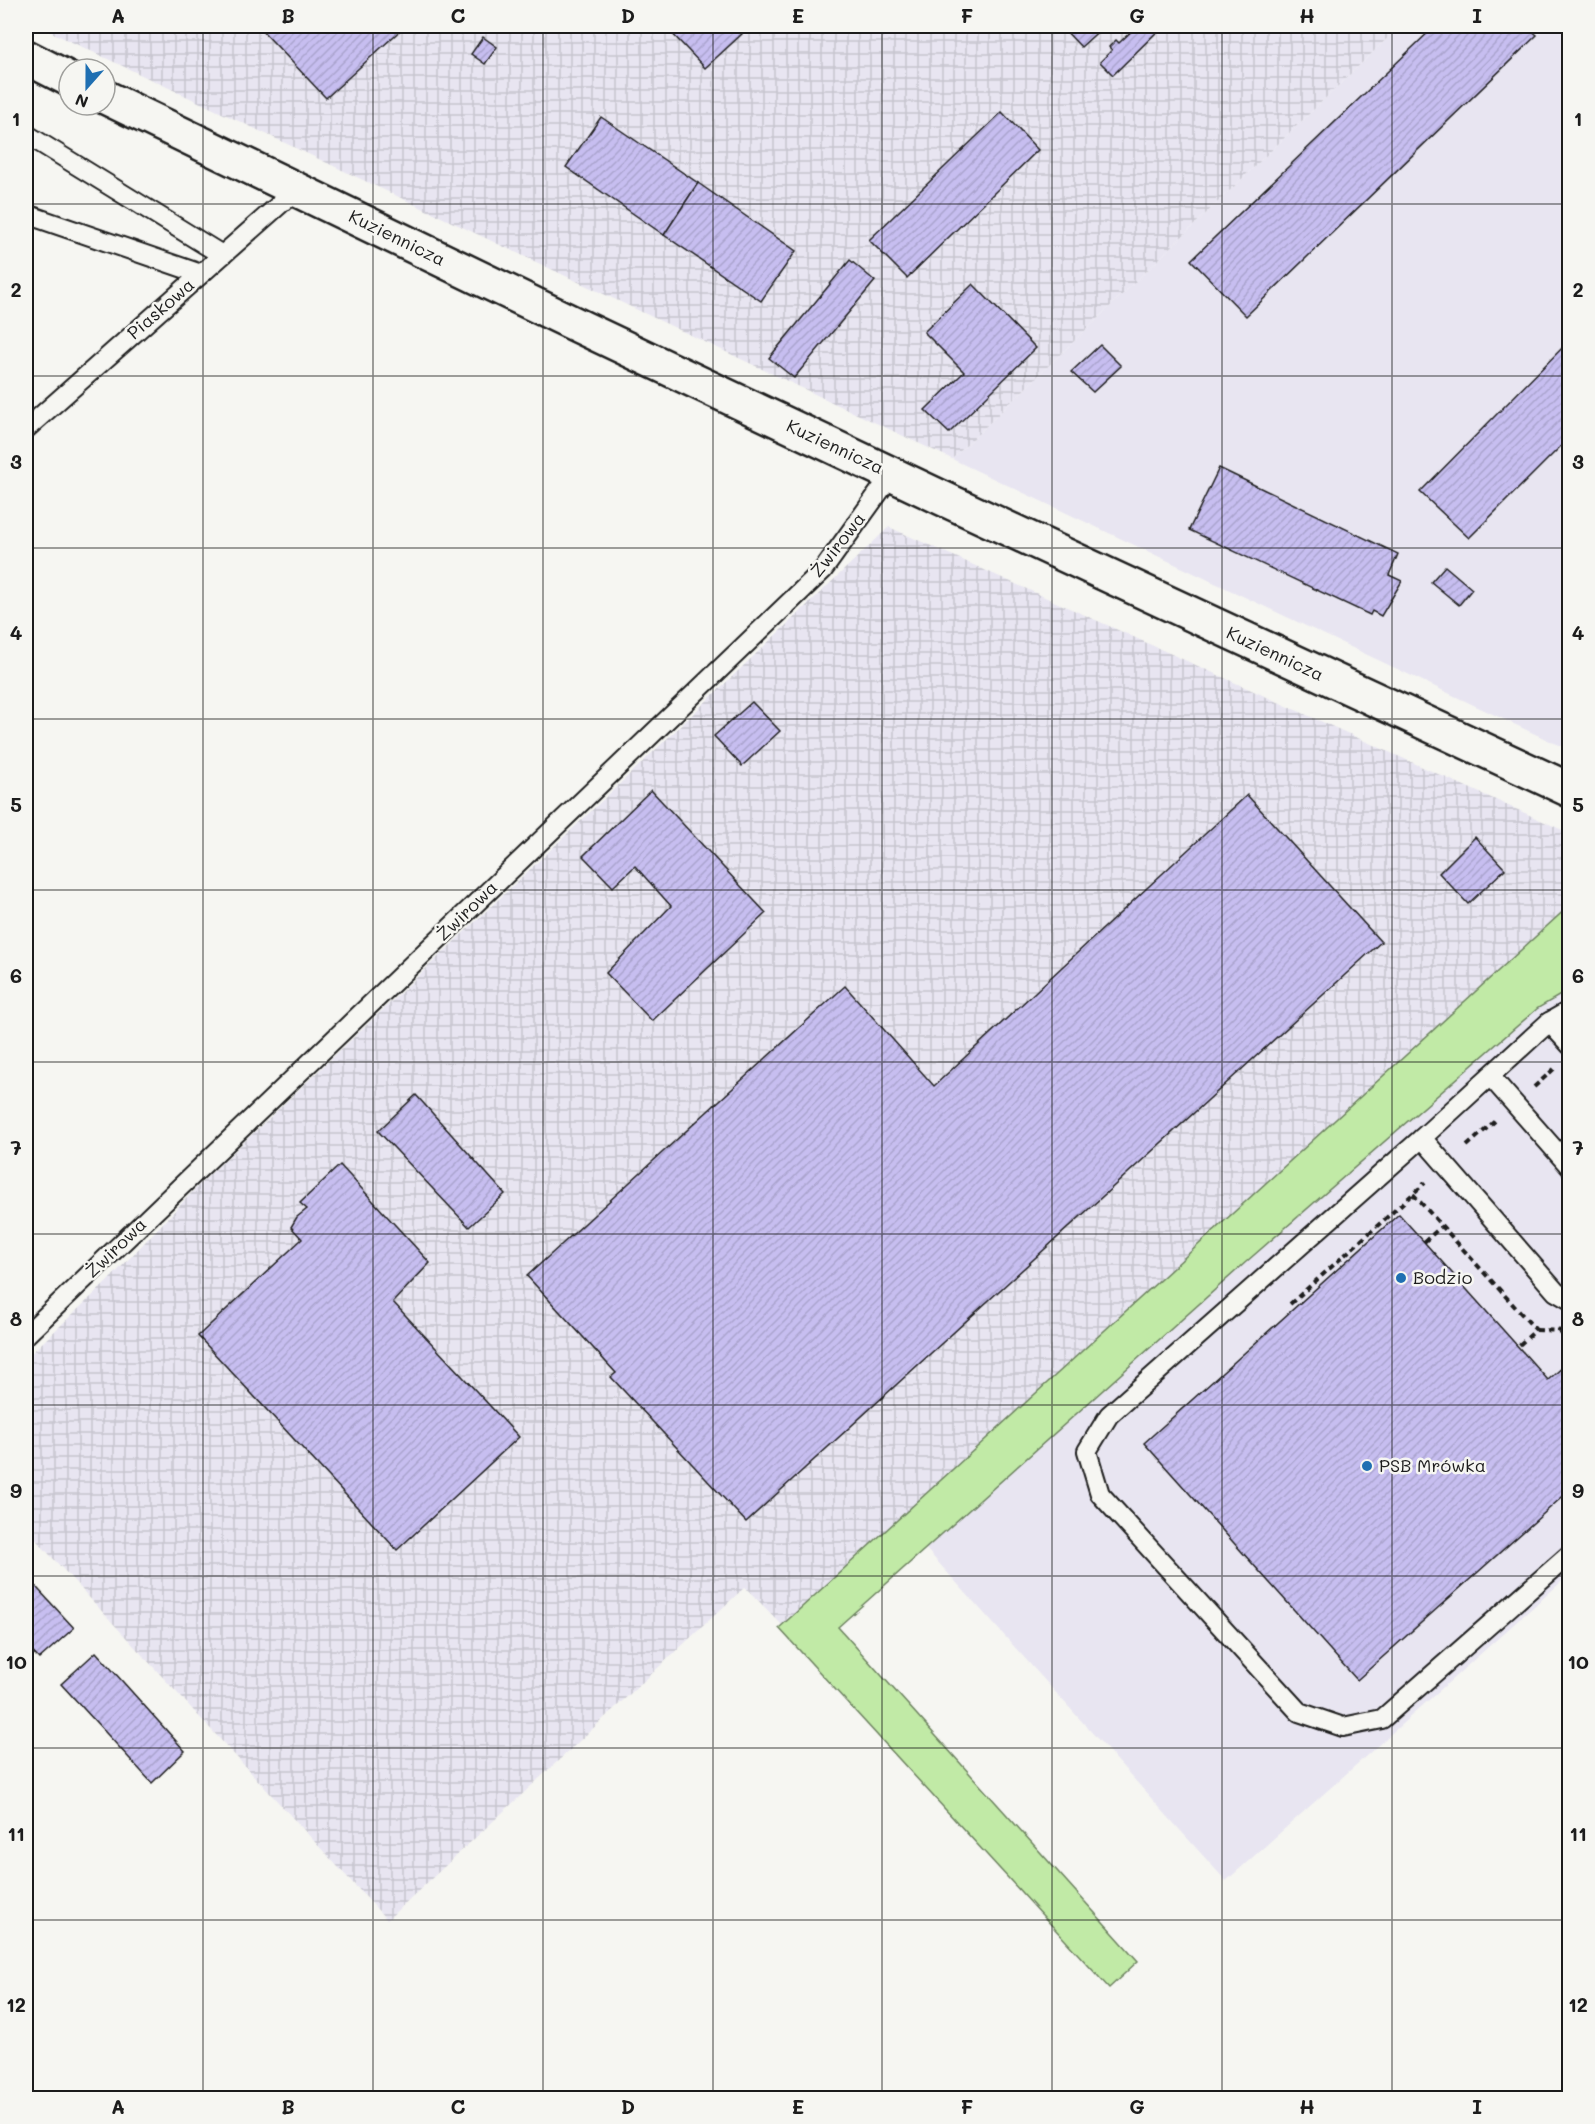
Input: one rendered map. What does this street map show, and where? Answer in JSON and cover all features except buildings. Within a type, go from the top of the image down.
[{"type":"main road","points":[[26,57],[57,73]]},
{"type":"main road","name":"Kuziennicza","points":[[117,103],[892,474],[1569,790]]},
{"type":"lane","points":[[26,134],[222,255]]},
{"type":"lane","name":"Piaskowa","points":[[26,429],[296,190]]},
{"type":"lane","points":[[26,214],[201,274]]},
{"type":"lane","name":"Żwirowa","points":[[26,1335],[823,570],[892,474]]},
{"type":"lane","points":[[1569,1010],[1549,1022],[1422,1138],[1109,1415],[1087,1451],[1100,1494],[1299,1712],[1343,1727],[1382,1719],[1569,1554]]},
{"type":"lane","points":[[1549,1022],[1569,1045]]},
{"type":"lane","points":[[1490,1076],[1569,1167]]},
{"type":"lane","points":[[1422,1138],[1557,1292],[1569,1300]]},
{"type":"path","points":[[1290,1304],[1562,1062]]},
{"type":"path","points":[[1413,1194],[1536,1330]]},
{"type":"path","points":[[1424,1242],[1442,1226]]},
{"type":"path","points":[[1518,1346],[1536,1330],[1569,1331]]},
{"type":"path","points":[[1559,1331],[1569,1342]]},
{"type":"shaded area","points":[[38,26],[1400,26],[952,459],[117,63],[117,57],[103,57]]},
{"type":"shaded area","points":[[1400,26],[1569,26],[1569,750],[952,459]]},
{"type":"shaded area","points":[[889,527],[1569,833],[1569,906],[782,1625],[745,1587],[387,1920],[26,1529],[26,1358],[107,1282],[200,1184]]},
{"type":"shaded area","points":[[1569,906],[1569,1575],[1226,1881],[899,1519]]},
{"type":"green space","points":[[1569,906],[1569,990],[1538,1008],[1246,1262],[838,1627],[1138,1961],[1109,1988],[779,1628]]},
{"type":"place","name":"Bodzio","points":[[1401,1278]]},
{"type":"place","name":"PSB Mrówka","points":[[1367,1466]]}]
